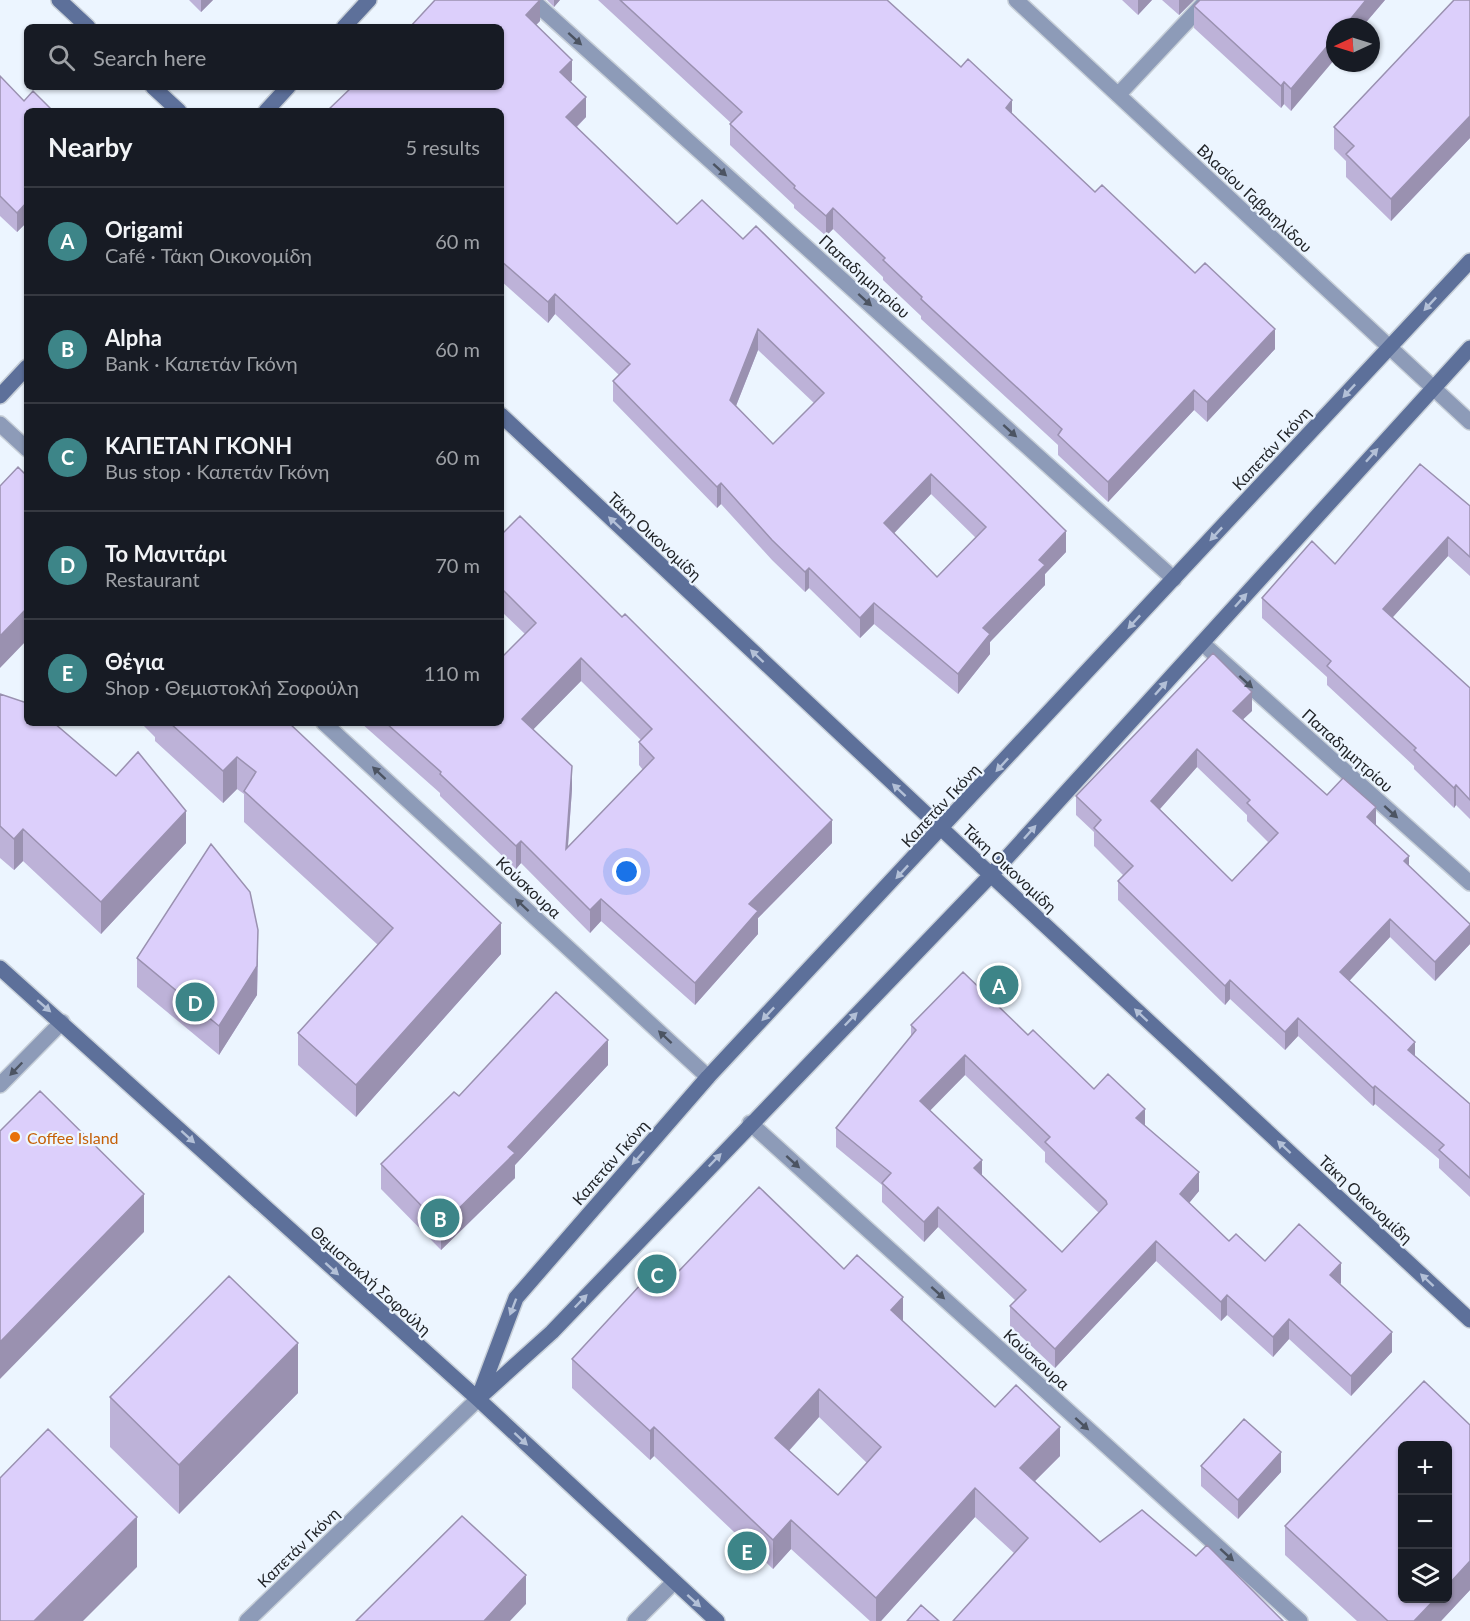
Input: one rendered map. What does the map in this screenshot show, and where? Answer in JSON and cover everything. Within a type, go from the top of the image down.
[{"type":"main road","points":[[59,0],[85,24]]},
{"type":"main road","points":[[347,24],[369,0]]},
{"type":"main road","points":[[156,90],[176,108]]},
{"type":"main road","points":[[269,108],[285,90]]},
{"type":"main road","name":"Καπετάν Γκόνη","points":[[478,1399],[516,1298],[708,1077],[1470,261]]},
{"type":"main road","name":"Καπετάν Γκόνη","points":[[478,1399],[552,1332],[750,1123],[991,876],[1470,348]]},
{"type":"main road","points":[[0,396],[24,370]]},
{"type":"main road","name":"Τάκη Οικονομίδη","points":[[504,419],[991,876],[1470,1320]]},
{"type":"main road","name":"Θεμιστοκλή Σοφούλη","points":[[0,968],[478,1399],[717,1621]]},
{"type":"street","name":"Παπαδημητρίου","points":[[532,0],[1174,579]]},
{"type":"street","name":"Βλασίου Γαβριηλίδου","points":[[1016,0],[1470,422]]},
{"type":"street","points":[[1118,95],[1206,0]]},
{"type":"street","points":[[0,424],[24,446]]},
{"type":"street","name":"Παπαδημητρίου","points":[[1202,643],[1470,883]]},
{"type":"street","name":"Κούσκουρα","points":[[327,726],[708,1077]]},
{"type":"street","points":[[0,1085],[62,1022]]},
{"type":"street","name":"Κούσκουρα","points":[[750,1123],[1300,1621]]},
{"type":"street","name":"Καπετάν Γκόνη","points":[[247,1621],[478,1399]]},
{"type":"street","points":[[636,1621],[674,1582]]},
{"type":"building","points":[[435,0],[540,0],[526,15],[572,60],[560,72],[586,97],[566,117],[677,224],[702,200],[743,239],[756,226],[1066,531],[1039,560],[1045,565],[983,628],[990,634],[958,674],[874,603],[860,618],[809,568],[805,572],[772,540],[721,483],[717,487],[613,381],[630,364],[555,294],[548,302],[504,264],[504,108],[330,108],[349,90],[504,90],[504,24],[413,24]],"holes":[[[758,329],[824,393],[773,444],[730,400]],[[931,474],[986,527],[937,577],[884,523]]]},
{"type":"building","points":[[620,0],[887,0],[961,67],[968,59],[1012,100],[1006,108],[1095,192],[1102,185],[1195,273],[1205,263],[1275,329],[1207,402],[1194,390],[1108,482],[1058,435],[1062,429],[921,299],[922,297],[883,260],[885,258],[833,208],[826,216],[794,188],[795,186],[730,124],[742,112]]},
{"type":"building","points":[[1200,0],[1366,0],[1351,18],[1326,18],[1326,48],[1291,89],[1284,82],[1281,86],[1194,6]]},
{"type":"building","points":[[1454,0],[1470,0],[1470,116],[1391,199],[1346,154],[1354,146],[1334,127]]},
{"type":"building","points":[[0,76],[24,101],[33,91],[50,108],[24,108],[24,205],[17,213],[0,196]]},
{"type":"building","points":[[1420,464],[1470,506],[1470,557],[1448,537],[1383,609],[1470,688],[1470,800],[1456,785],[1454,788],[1414,750],[1416,748],[1327,666],[1331,661],[1262,598],[1312,541],[1335,564]]},
{"type":"building","points":[[18,467],[24,473],[24,611],[0,636],[0,486]]},
{"type":"building","points":[[520,516],[622,617],[625,614],[832,820],[749,904],[758,911],[695,983],[601,899],[590,910],[521,841],[516,846],[440,774],[441,772],[389,726],[504,726],[504,655],[536,623],[504,591],[504,532]],"holes":[[[581,658],[652,729],[639,742],[654,758],[566,849],[572,766],[522,719]]]},
{"type":"building","points":[[1213,653],[1252,692],[1233,711],[1327,795],[1343,778],[1376,807],[1367,817],[1409,856],[1404,861],[1470,925],[1435,962],[1390,919],[1340,972],[1415,1042],[1408,1050],[1470,1104],[1470,1178],[1439,1150],[1444,1145],[1375,1086],[1373,1088],[1298,1018],[1285,1032],[1230,980],[1225,986],[1118,881],[1133,866],[1094,828],[1101,820],[1076,796]],"holes":[[[1197,749],[1250,800],[1247,803],[1278,833],[1232,881],[1151,801]]]},
{"type":"building","points":[[0,694],[24,702],[24,726],[58,726],[116,776],[138,752],[186,811],[101,902],[23,829],[14,839],[0,826]]},
{"type":"building","points":[[173,726],[292,726],[501,923],[356,1085],[298,1033],[393,928],[244,791],[256,772],[237,757],[223,771]]},
{"type":"building","points":[[211,844],[250,892],[258,930],[257,966],[219,1026],[137,958]]},
{"type":"building","points":[[963,972],[1028,1035],[1033,1030],[1094,1089],[1108,1074],[1145,1109],[1136,1118],[1199,1172],[1180,1194],[1229,1241],[1236,1234],[1265,1261],[1299,1224],[1341,1263],[1330,1275],[1392,1332],[1351,1376],[1289,1319],[1273,1337],[1227,1295],[1221,1302],[1156,1241],[1055,1349],[1010,1306],[1026,1290],[938,1207],[924,1222],[882,1183],[891,1173],[836,1128],[916,1030],[911,1025]],"holes":[[[965,1055],[1050,1137],[1045,1142],[1107,1204],[1062,1252],[974,1168],[982,1160],[920,1101]]]},
{"type":"building","points":[[556,992],[608,1040],[508,1147],[515,1153],[441,1226],[381,1164],[454,1092],[459,1096]]},
{"type":"building","points":[[40,1091],[144,1194],[0,1342],[0,1131]]},
{"type":"building","points":[[759,1187],[844,1269],[857,1255],[903,1297],[891,1310],[995,1407],[1016,1385],[1060,1427],[1020,1468],[1100,1542],[1142,1510],[1196,1556],[1207,1545],[1283,1621],[953,1621],[1028,1538],[975,1488],[876,1598],[791,1520],[773,1540],[654,1427],[650,1431],[572,1359],[643,1282],[657,1294]],"holes":[[[819,1389],[881,1447],[838,1495],[775,1438]]]},
{"type":"building","points":[[229,1276],[298,1343],[179,1465],[110,1397]]},
{"type":"building","points":[[1424,1381],[1470,1425],[1470,1561],[1452,1581],[1452,1441],[1398,1441],[1398,1603],[1431,1603],[1414,1621],[1388,1621],[1285,1526]]},
{"type":"building","points":[[1244,1419],[1281,1452],[1238,1500],[1201,1466]]},
{"type":"building","points":[[48,1429],[137,1517],[34,1621],[0,1621],[0,1478]]},
{"type":"building","points":[[462,1516],[526,1575],[484,1621],[356,1621]]},
{"type":"building","points":[[921,1605],[939,1621],[907,1621]]},
{"type":"place","name":"Origami","points":[[999,985]]},
{"type":"place","name":"Το Μανιτάρι","points":[[195,1002]]},
{"type":"place","name":"Coffee Island","points":[[15,1137]]},
{"type":"place","name":"Alpha","points":[[440,1218]]},
{"type":"place","name":"ΚΑΠΕΤΑΝ ΓΚΟΝΗ","points":[[657,1274]]},
{"type":"place","name":"Θέγια","points":[[747,1551]]}]
